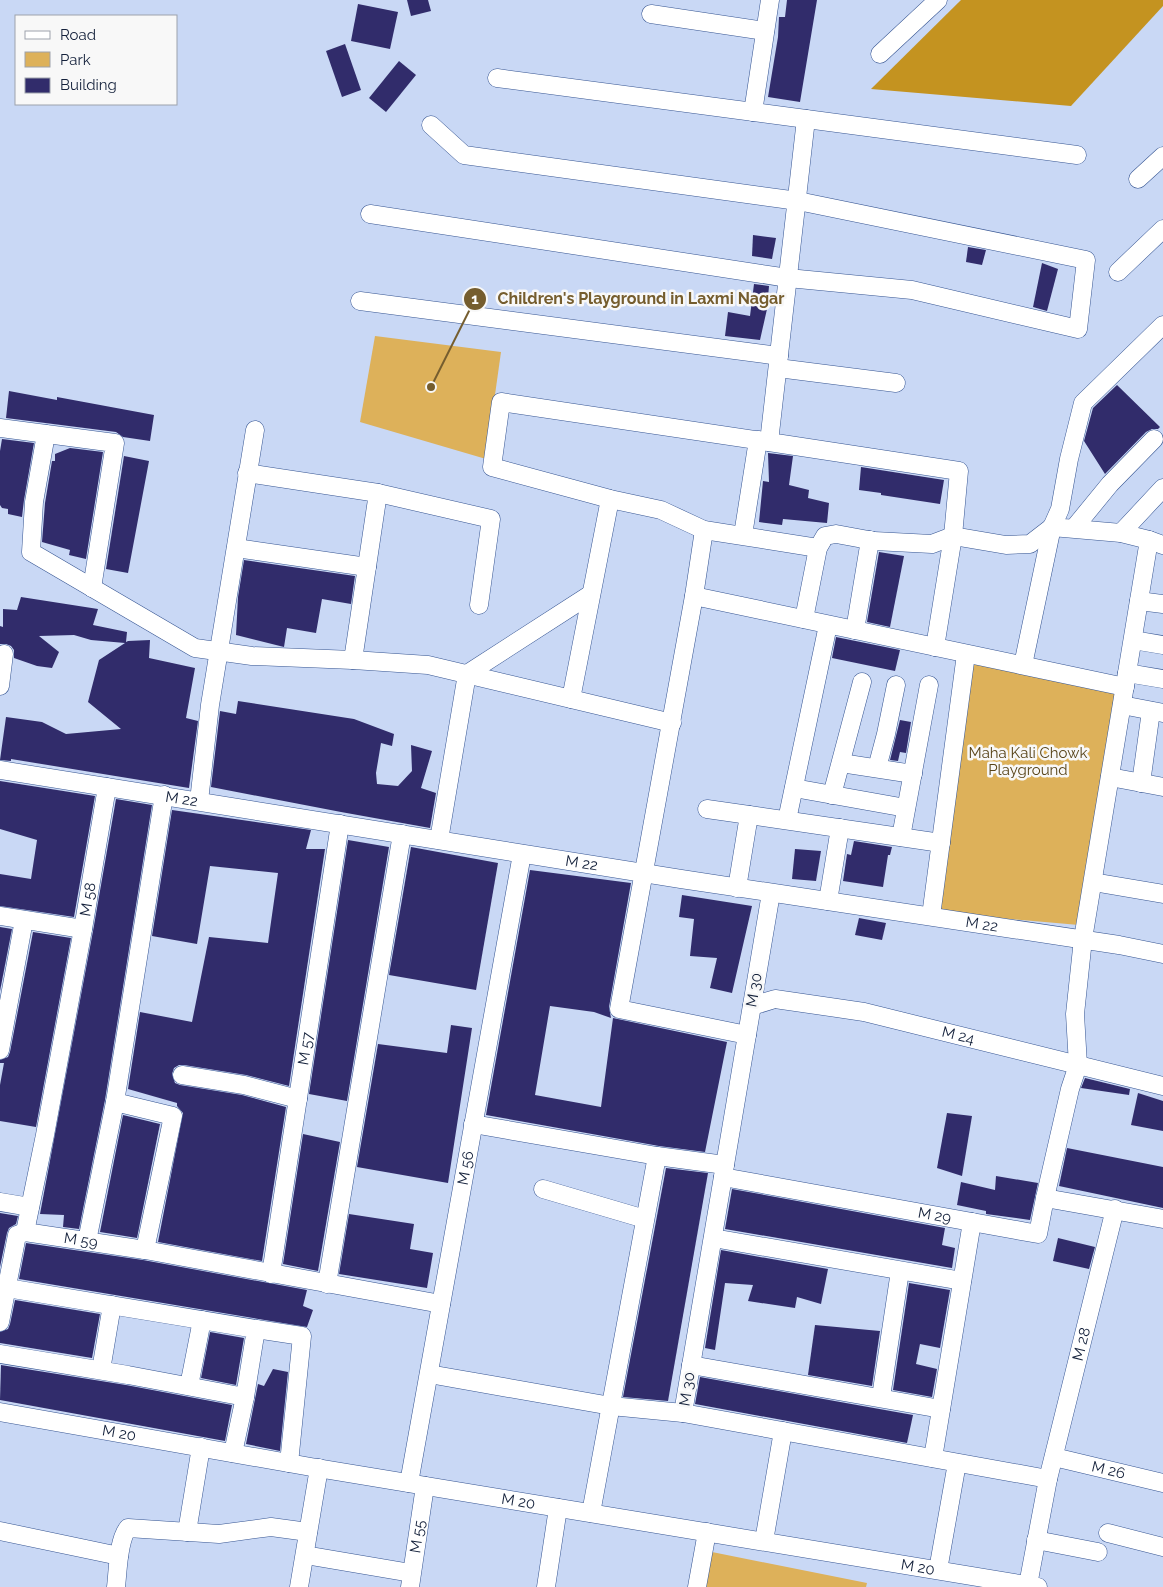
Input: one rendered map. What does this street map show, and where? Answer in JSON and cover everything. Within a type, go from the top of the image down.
[{"type":"street","points":[[753,112],[770,0]]},
{"type":"street","points":[[880,54],[938,0]]},
{"type":"street","points":[[651,14],[765,31]]},
{"type":"street","points":[[497,78],[1077,155]]},
{"type":"street","points":[[743,535],[764,441],[778,362],[806,119]]},
{"type":"street","points":[[370,214],[788,278],[912,290],[1078,329],[1086,260],[798,201],[464,155],[431,125]]},
{"type":"street","points":[[1138,179],[1163,156]]},
{"type":"street","points":[[1118,272],[1163,229]]},
{"type":"street","points":[[360,301],[778,362],[896,384]]},
{"type":"street","points":[[1023,665],[1052,527],[1060,509],[1069,459],[1083,403],[1163,325]]},
{"type":"street","points":[[818,548],[704,530],[661,510],[610,499],[492,467],[501,402],[960,471],[953,536],[935,647]]},
{"type":"street","points":[[0,428],[115,444],[92,588]]},
{"type":"street","points":[[199,801],[210,705],[255,430]]},
{"type":"street","points":[[46,434],[34,502],[31,552],[195,648],[252,656],[428,665],[672,723]]},
{"type":"street","points":[[1074,528],[1110,484],[1154,439]]},
{"type":"street","points":[[247,473],[378,493],[491,519],[479,605]]},
{"type":"street","points":[[1121,533],[1163,488]]},
{"type":"street","points":[[353,660],[378,493]]},
{"type":"street","points":[[571,699],[610,499]]},
{"type":"street","points":[[804,619],[818,548],[828,534],[913,544],[932,544],[953,536],[1006,545],[1030,544],[1052,527],[1121,533],[1156,542],[1139,600],[1083,939],[1075,1014],[1078,1065],[1070,1089],[1045,1198],[1163,1219]]},
{"type":"street","points":[[704,530],[672,723],[619,1009],[747,1034]]},
{"type":"street","points":[[855,630],[870,540]]},
{"type":"street","points":[[236,548],[367,567]]},
{"type":"street","points":[[439,840],[467,674],[591,594]]},
{"type":"street","points":[[694,596],[1023,665],[1126,680],[1163,679]]},
{"type":"street","points":[[1139,600],[1163,604]]},
{"type":"street","points":[[788,820],[828,625]]},
{"type":"street","points":[[1132,640],[1163,645]]},
{"type":"street","points":[[0,686],[4,654]]},
{"type":"street","points":[[931,916],[966,654]]},
{"type":"street","points":[[832,795],[862,682]]},
{"type":"street","points":[[877,768],[896,685]]},
{"type":"street","points":[[901,837],[929,685]]},
{"type":"street","points":[[1122,706],[1157,712],[1141,783]]},
{"type":"street","points":[[841,763],[913,774]]},
{"type":"street","name":"M 22","points":[[0,770],[737,888],[1083,939],[1163,954]]},
{"type":"street","points":[[1110,777],[1163,787]]},
{"type":"street","name":"M 58","points":[[0,916],[84,929],[107,787]]},
{"type":"street","points":[[794,788],[906,808]]},
{"type":"street","points":[[87,1241],[115,1102],[164,795]]},
{"type":"street","points":[[707,809],[941,843]]},
{"type":"street","points":[[737,888],[749,815]]},
{"type":"street","name":"M 57","points":[[271,1274],[340,824]]},
{"type":"street","points":[[828,901],[840,828]]},
{"type":"street","points":[[328,1284],[402,834]]},
{"type":"street","name":"M 56","points":[[417,1484],[429,1374],[522,854]]},
{"type":"street","points":[[1092,882],[1163,894]]},
{"type":"street","name":"M 30","points":[[771,893],[683,1413],[1048,1479]]},
{"type":"street","points":[[0,1050],[24,920]]},
{"type":"street","points":[[0,1322],[17,1235],[24,1232],[46,1134],[84,929]]},
{"type":"street","name":"M 24","points":[[752,1006],[775,999],[864,1012],[1163,1086]]},
{"type":"street","points":[[182,1075],[244,1085],[298,1099]]},
{"type":"street","points":[[115,1102],[173,1116],[145,1250]]},
{"type":"street","name":"M 29","points":[[473,1124],[657,1156],[1038,1234],[1045,1198]]},
{"type":"street","points":[[591,1513],[657,1156]]},
{"type":"street","points":[[543,1189],[645,1219]]},
{"type":"street","points":[[0,1202],[30,1207]]},
{"type":"street","name":"M 28","points":[[1048,1479],[1115,1209]]},
{"type":"street","points":[[933,1458],[972,1222]]},
{"type":"street","name":"M 59","points":[[24,1232],[145,1250],[441,1304]]},
{"type":"street","points":[[713,1238],[962,1281]]},
{"type":"street","points":[[881,1397],[900,1270]]},
{"type":"street","points":[[7,1288],[302,1336],[289,1463]]},
{"type":"street","points":[[101,1370],[112,1305]]},
{"type":"street","points":[[189,1386],[202,1320]]},
{"type":"street","points":[[233,1453],[245,1397],[256,1329]]},
{"type":"street","points":[[0,1354],[101,1370],[245,1397]]},
{"type":"street","points":[[691,1365],[941,1409]]},
{"type":"street","points":[[429,1374],[611,1406],[683,1413]]},
{"type":"street","name":"M 20","points":[[0,1412],[289,1463],[1026,1586]]},
{"type":"street","points":[[764,1541],[783,1431]]},
{"type":"street","points":[[187,1532],[201,1447]]},
{"type":"street","name":"M 26","points":[[1054,1457],[1163,1483]]},
{"type":"street","points":[[938,1570],[957,1463]]},
{"type":"street","points":[[300,1587],[319,1468]]},
{"type":"street","points":[[1026,1586],[1048,1479]]},
{"type":"street","name":"M 55","points":[[410,1580],[417,1484]]},
{"type":"street","points":[[546,1587],[558,1508]]},
{"type":"street","points":[[116,1587],[119,1556],[124,1535],[128,1528],[226,1534],[272,1527],[308,1532]]},
{"type":"street","points":[[0,1531],[119,1556]]},
{"type":"street","points":[[697,1587],[708,1532]]},
{"type":"street","points":[[1108,1533],[1163,1546]]},
{"type":"street","points":[[1036,1540],[1098,1552]]},
{"type":"street","points":[[305,1555],[410,1580]]},
{"type":"green space","points":[[375,336],[501,352],[486,459],[360,422]]},
{"type":"green space","name":"Maha Kali Chowk Playground","points":[[973,658],[1117,690],[1079,925],[940,913]]},
{"type":"green space","points":[[707,1551],[867,1583],[866,1587],[700,1587]]},
{"type":"shaded area","points":[[961,0],[1163,0],[1163,6],[1071,106],[871,89]]},
{"type":"building","points":[[407,0],[428,0],[431,11],[411,16]]},
{"type":"building","points":[[787,0],[817,0],[800,102],[768,97],[778,37],[779,17],[785,17]]},
{"type":"building","points":[[358,4],[398,12],[390,49],[351,41]]},
{"type":"building","points":[[345,44],[361,90],[342,97],[326,51]]},
{"type":"building","points":[[399,61],[416,75],[386,112],[369,98]]},
{"type":"building","points":[[753,235],[776,238],[772,259],[752,256]]},
{"type":"building","points":[[968,247],[986,250],[982,265],[966,262]]},
{"type":"building","points":[[1042,263],[1058,269],[1047,311],[1033,307]]},
{"type":"building","points":[[754,284],[769,286],[767,309],[760,340],[725,336],[728,312],[750,316]]},
{"type":"building","points":[[1117,385],[1160,427],[1146,432],[1105,474],[1084,441],[1093,408]]},
{"type":"building","points":[[9,391],[57,400],[57,397],[154,415],[150,441],[123,437],[116,432],[6,418]]},
{"type":"building","points":[[2,439],[34,443],[22,517],[8,514],[8,509],[2,508],[0,505],[0,451]]},
{"type":"building","points":[[70,448],[103,452],[86,559],[69,555],[70,550],[42,542],[45,503],[52,461],[55,461],[55,454]]},
{"type":"building","points":[[768,453],[793,456],[789,485],[809,490],[808,498],[829,503],[827,523],[783,519],[782,525],[759,522],[763,481],[769,482]]},
{"type":"building","points":[[124,456],[149,461],[128,573],[106,569]]},
{"type":"building","points":[[861,467],[944,480],[940,504],[859,490]]},
{"type":"building","points":[[879,552],[904,556],[890,627],[867,622]]},
{"type":"building","points":[[244,560],[355,576],[351,604],[322,599],[316,633],[287,628],[284,647],[236,635],[238,597]]},
{"type":"building","points":[[21,597],[98,609],[93,625],[127,632],[126,642],[150,640],[149,658],[195,668],[186,718],[198,721],[189,788],[11,759],[11,761],[0,760],[6,717],[42,722],[66,734],[121,729],[88,702],[99,660],[125,643],[91,640],[74,635],[39,636],[59,652],[52,668],[37,666],[14,658],[14,650],[11,646],[0,644],[0,626],[3,627],[3,609],[17,610]]},
{"type":"building","points":[[836,637],[900,650],[895,671],[832,658]]},
{"type":"building","points":[[238,701],[354,719],[394,734],[392,746],[381,743],[376,773],[377,784],[398,786],[412,771],[411,745],[432,751],[421,788],[436,793],[430,828],[211,787],[220,711],[236,714]]},
{"type":"building","points":[[900,720],[911,722],[906,753],[900,752],[898,761],[890,760]]},
{"type":"building","points":[[0,781],[95,796],[74,917],[0,906],[0,874],[31,879],[37,840],[0,829]]},
{"type":"building","points":[[116,799],[152,805],[105,1100],[79,1229],[63,1227],[64,1215],[40,1214]]},
{"type":"building","points":[[172,810],[311,830],[306,849],[325,849],[289,1086],[246,1075],[184,1065],[174,1068],[172,1074],[175,1083],[180,1085],[242,1095],[286,1107],[262,1261],[158,1242],[183,1113],[177,1106],[177,1103],[128,1089],[140,1012],[192,1022],[209,937],[268,943],[278,873],[210,866],[197,944],[152,936]]},
{"type":"building","points":[[348,840],[389,847],[347,1101],[309,1094]]},
{"type":"building","points":[[854,841],[892,847],[890,855],[888,855],[883,887],[843,881],[847,854],[851,855]]},
{"type":"building","points":[[411,847],[498,863],[476,990],[389,975]]},
{"type":"building","points":[[795,849],[821,851],[816,881],[792,879]]},
{"type":"building","points":[[530,870],[631,883],[609,1007],[611,1018],[594,1012],[550,1006],[535,1095],[601,1107],[613,1018],[727,1042],[705,1152],[659,1146],[486,1115]]},
{"type":"building","points":[[682,895],[752,906],[732,993],[710,988],[717,958],[690,956],[694,919],[679,917]]},
{"type":"building","points":[[859,918],[886,923],[882,940],[855,935]]},
{"type":"building","points":[[0,927],[12,929],[0,991]]},
{"type":"building","points":[[33,932],[71,938],[36,1127],[0,1121],[0,1085],[4,1063],[0,1063],[0,1060],[8,1057],[10,1052]]},
{"type":"building","points":[[451,1025],[472,1028],[448,1183],[357,1167],[378,1044],[447,1053]]},
{"type":"building","points":[[1085,1078],[1130,1089],[1129,1095],[1081,1088]]},
{"type":"building","points":[[1138,1093],[1163,1101],[1163,1131],[1131,1125]]},
{"type":"building","points":[[947,1113],[972,1116],[962,1176],[937,1168]]},
{"type":"building","points":[[123,1115],[160,1124],[137,1238],[100,1232]]},
{"type":"building","points":[[303,1134],[340,1142],[318,1271],[283,1264]]},
{"type":"building","points":[[1067,1148],[1163,1167],[1163,1208],[1059,1186]]},
{"type":"building","points":[[666,1168],[708,1173],[668,1401],[623,1397]]},
{"type":"building","points":[[996,1176],[1038,1183],[1030,1220],[986,1214],[986,1211],[957,1205],[961,1182],[995,1190]]},
{"type":"building","points":[[732,1189],[945,1228],[942,1245],[955,1248],[952,1268],[725,1229]]},
{"type":"building","points":[[0,1213],[18,1216],[16,1224],[9,1228],[7,1233],[0,1267]]},
{"type":"building","points":[[349,1214],[414,1224],[410,1249],[433,1253],[427,1288],[339,1274]]},
{"type":"building","points":[[1058,1238],[1095,1247],[1089,1269],[1053,1261]]},
{"type":"building","points":[[26,1243],[143,1260],[307,1290],[303,1306],[313,1310],[307,1327],[19,1279]]},
{"type":"building","points":[[721,1250],[828,1269],[821,1304],[797,1297],[795,1308],[748,1301],[753,1285],[725,1283],[715,1350],[705,1348]]},
{"type":"building","points":[[909,1283],[950,1290],[940,1348],[920,1344],[916,1364],[937,1369],[932,1397],[893,1390]]},
{"type":"building","points":[[15,1300],[100,1314],[92,1358],[0,1343],[0,1332],[8,1329]]},
{"type":"building","points":[[815,1325],[880,1331],[872,1386],[808,1375]]},
{"type":"building","points":[[210,1332],[244,1338],[236,1385],[201,1378]]},
{"type":"building","points":[[1,1365],[126,1385],[232,1405],[225,1441],[0,1400]]},
{"type":"building","points":[[273,1369],[288,1372],[280,1451],[246,1444],[258,1384],[264,1386]]},
{"type":"building","points":[[700,1377],[913,1415],[907,1443],[695,1404]]},
{"type":"place","name":"Children's Playground in Laxmi Nagar","points":[[431,387]]}]
